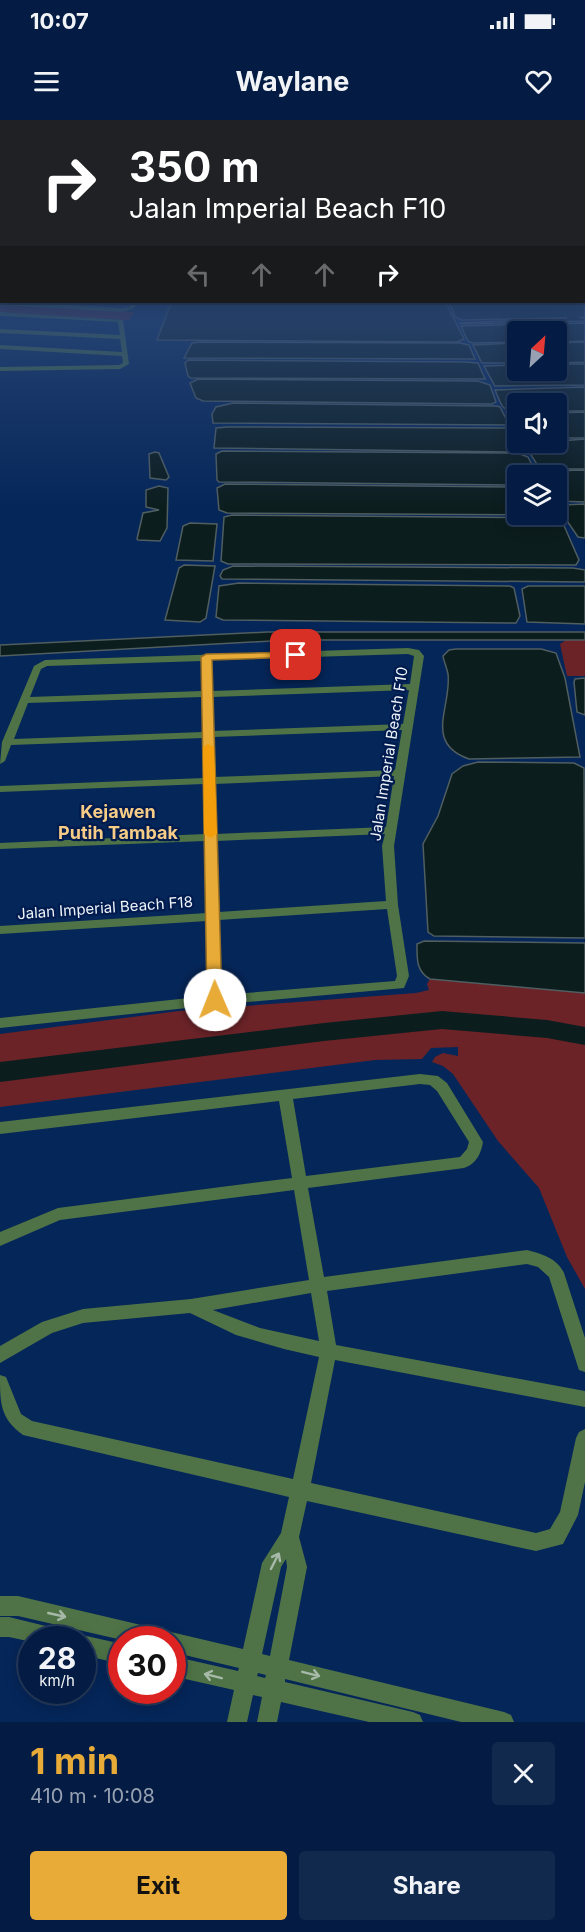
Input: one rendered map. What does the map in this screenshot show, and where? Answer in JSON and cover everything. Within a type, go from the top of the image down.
[{"type":"street","points":[[0,366],[21,368],[120,367],[126,364],[125,360]]},
{"type":"street","name":"Jalan Imperial Beach F10","points":[[24,700],[37,668],[40,664],[50,662],[412,651],[419,656],[389,830],[388,863],[403,976],[402,983],[396,986],[215,1000]]},
{"type":"street","points":[[0,1023],[215,1000],[206,657]]},
{"type":"street","points":[[0,761],[24,700],[415,687]]},
{"type":"street","points":[[7,742],[407,727]]},
{"type":"street","points":[[0,789],[400,773]]},
{"type":"street","points":[[0,846],[389,830]]},
{"type":"street","name":"Jalan Imperial Beach F18","points":[[0,930],[392,905]]},
{"type":"street","points":[[0,1128],[420,1079],[433,1080],[442,1087],[476,1142],[474,1152],[464,1162],[77,1210],[58,1214],[0,1239]]},
{"type":"street","points":[[237,1722],[272,1563],[290,1537],[329,1351],[285,1095]]},
{"type":"street","points":[[0,1354],[48,1327],[82,1316],[191,1306],[319,1285],[527,1257],[543,1261],[556,1273],[585,1364]]},
{"type":"street","points":[[191,1306],[217,1322],[238,1329],[329,1351],[585,1399]]},
{"type":"street","points":[[0,1383],[15,1420],[28,1429],[536,1542],[556,1537],[569,1515],[585,1438]]},
{"type":"street","points":[[267,1722],[297,1568],[290,1537]]},
{"type":"street","points":[[0,1606],[18,1606],[108,1627]]},
{"type":"street","points":[[0,1627],[18,1629]]},
{"type":"street","points":[[186,1645],[504,1722]]},
{"type":"street","points":[[186,1669],[413,1722]]},
{"type":"shaded area","points":[[188,360],[466,362],[478,363],[485,379],[191,378],[188,376],[185,363]]},
{"type":"shaded area","points":[[480,360],[507,360],[507,363],[482,363]]},
{"type":"shaded area","points":[[567,360],[585,360],[585,362],[567,363]]},
{"type":"shaded area","points":[[567,364],[585,364],[585,385],[495,386],[484,366],[507,365],[507,381],[567,381]]},
{"type":"shaded area","points":[[198,379],[478,381],[490,385],[496,402],[492,404],[203,401],[196,398],[190,383]]},
{"type":"shaded area","points":[[585,387],[585,411],[567,411],[567,393],[507,393],[507,409],[502,406],[495,390]]},
{"type":"shaded area","points":[[233,403],[496,406],[500,407],[507,425],[213,423],[212,414],[216,407]]},
{"type":"shaded area","points":[[585,412],[585,438],[567,438],[567,413]]},
{"type":"shaded area","points":[[216,428],[505,428],[507,428],[507,452],[214,448]]},
{"type":"shaded area","points":[[585,439],[585,469],[567,469],[567,465],[537,465],[530,453],[567,453],[567,440]]},
{"type":"shaded area","points":[[222,451],[517,453],[528,457],[532,465],[507,465],[507,485],[219,482],[216,454]]},
{"type":"shaded area","points":[[159,453],[169,477],[166,480],[150,478],[149,454]]},
{"type":"shaded area","points":[[567,470],[585,470],[585,502],[567,501]]},
{"type":"shaded area","points":[[225,484],[507,487],[507,515],[227,513],[219,510],[217,488]]},
{"type":"shaded area","points":[[159,486],[168,488],[167,528],[160,541],[138,540],[143,513],[159,510],[146,507],[146,490]]},
{"type":"shaded area","points":[[585,504],[585,538],[578,537],[567,521],[567,505]]},
{"type":"shaded area","points":[[232,515],[507,518],[507,525],[564,525],[579,560],[576,565],[228,564],[221,561],[224,517]]},
{"type":"shaded area","points":[[190,523],[217,524],[213,561],[176,560],[183,526]]},
{"type":"shaded area","points":[[184,565],[215,566],[206,618],[200,622],[165,620],[179,568]]},
{"type":"shaded area","points":[[233,566],[573,568],[585,570],[585,582],[222,579],[220,576],[223,570]]},
{"type":"shaded area","points":[[239,583],[510,586],[514,588],[520,616],[516,623],[223,620],[216,617],[219,586]]},
{"type":"shaded area","points":[[528,586],[585,586],[585,624],[527,622],[522,589]]},
{"type":"shaded area","points":[[267,632],[585,632],[585,640],[289,640],[0,656],[0,645]]},
{"type":"shaded area","points":[[566,640],[585,640],[585,676],[567,676],[560,644]]},
{"type":"shaded area","points":[[541,649],[556,653],[565,678],[580,757],[469,759],[455,752],[443,734],[448,674],[443,656],[449,650]]},
{"type":"shaded area","points":[[585,678],[585,715],[577,712],[574,682],[575,679]]},
{"type":"shaded area","points":[[478,762],[574,763],[584,768],[585,938],[434,936],[428,932],[423,844],[438,816],[452,774],[463,766]]},
{"type":"shaded area","points":[[424,941],[585,943],[585,993],[430,979],[422,972],[417,960],[417,944]]},
{"type":"shaded area","points":[[430,979],[585,993],[585,1289],[567,1257],[539,1188],[498,1141],[453,1074],[443,1066],[432,1062],[435,1057],[443,1053],[458,1056],[458,1047],[431,1048],[422,1059],[375,1060],[0,1107],[0,1034],[179,1011],[416,993],[429,990],[427,984]]},
{"type":"waterway","points":[[0,1072],[324,1032],[442,1020],[547,1029],[585,1036]]},
{"type":"slow traffic","points":[[208,747],[211,834]]},
{"type":"district","name":"Kejawen Putih Tambak","points":[[118,822]]},
{"type":"route","points":[[215,1000],[206,657],[296,655]]}]
